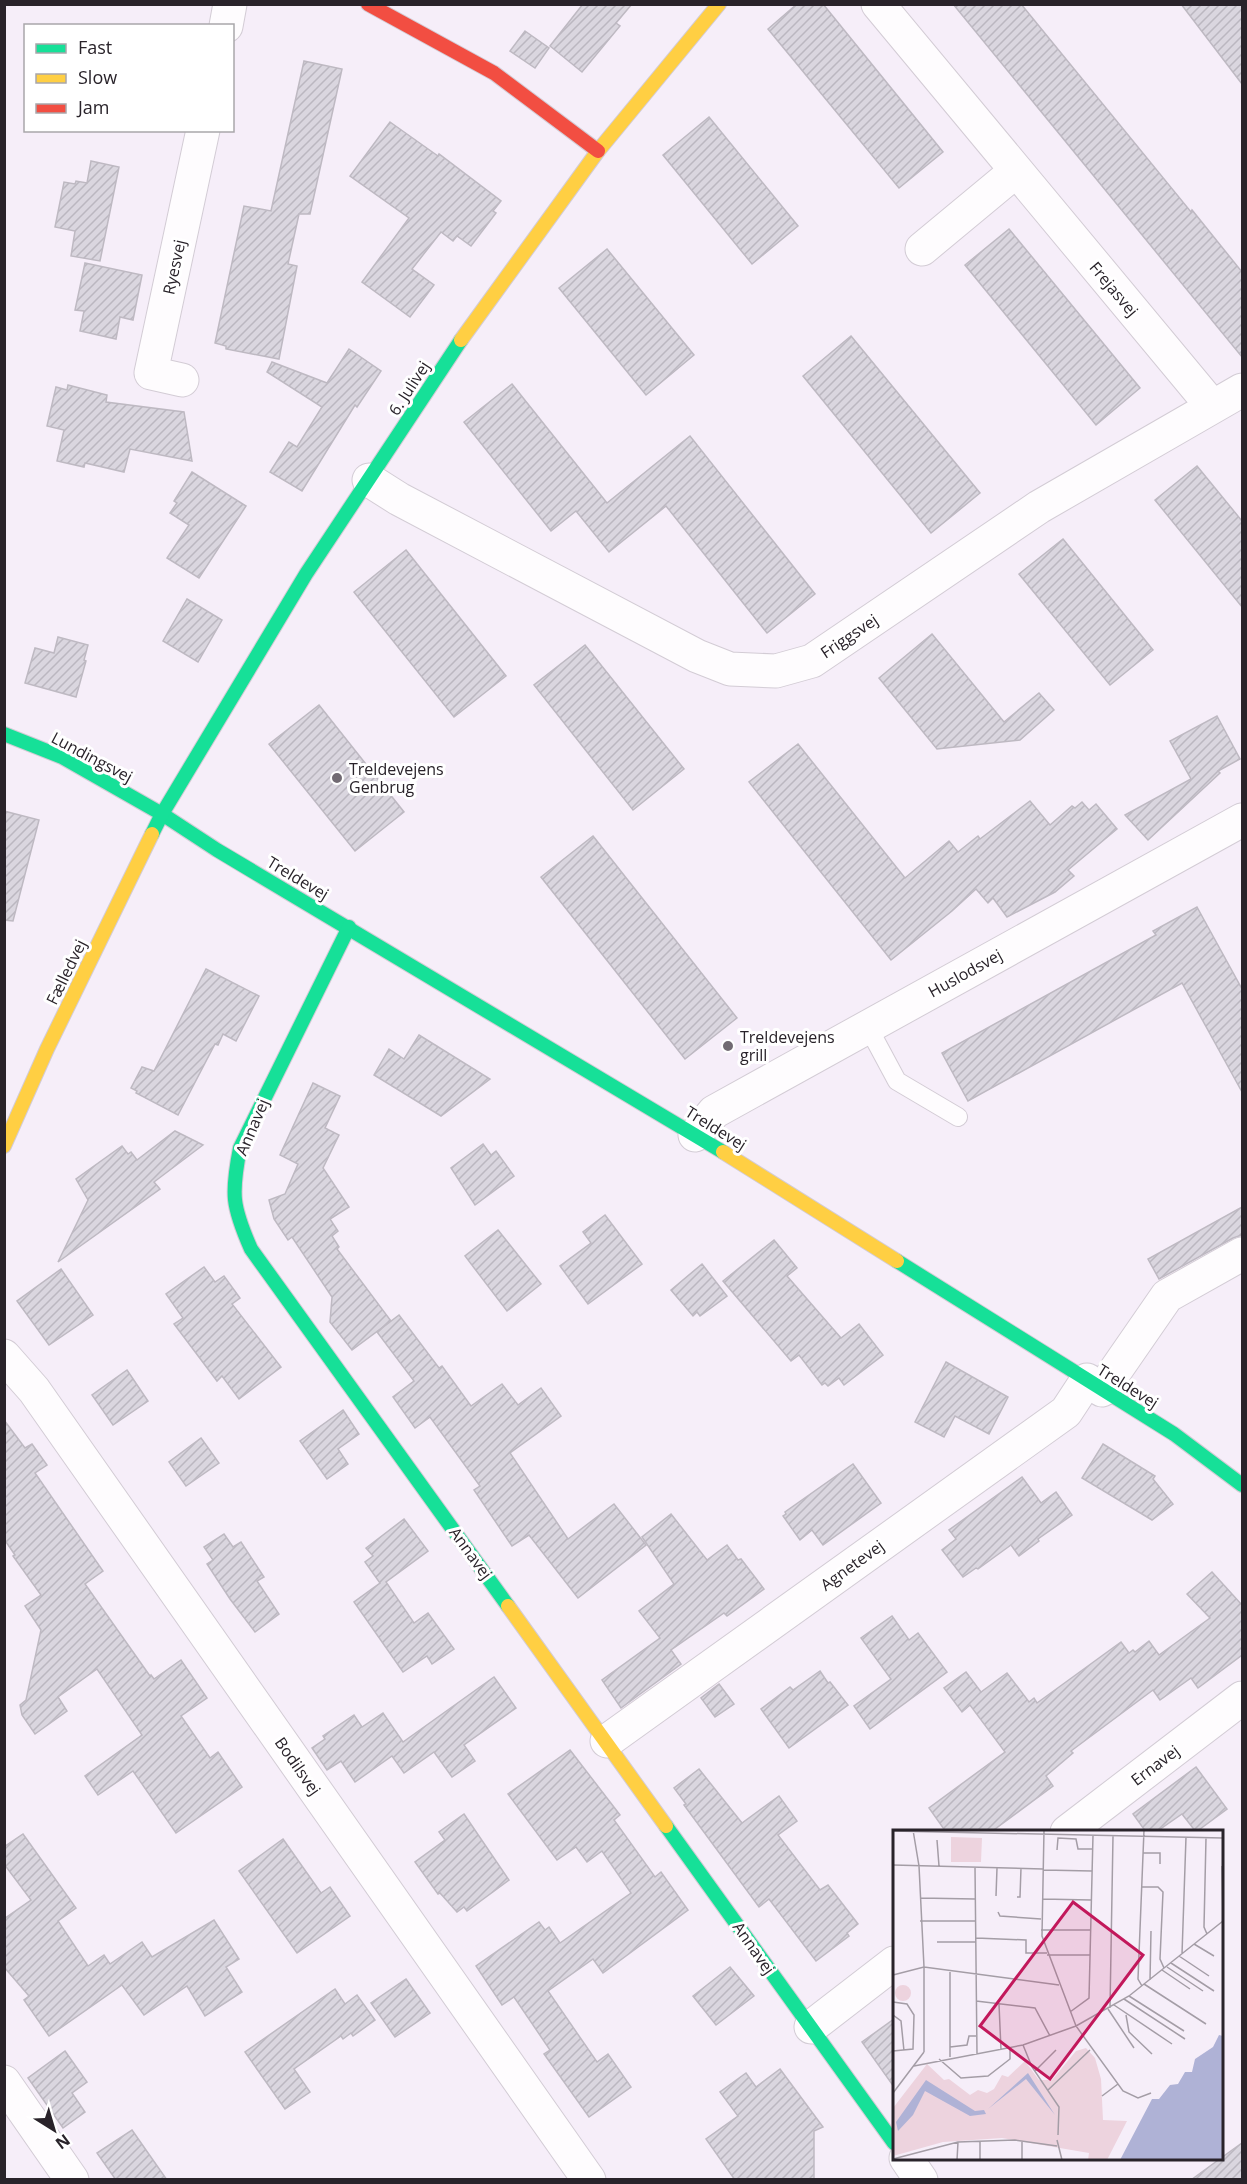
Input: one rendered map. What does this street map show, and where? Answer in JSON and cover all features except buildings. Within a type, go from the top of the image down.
[{"type":"street","points":[[226,24],[230,4]]},
{"type":"street","points":[[368,4],[494,73],[598,151]]},
{"type":"street","name":"Frejasvej","points":[[878,4],[1212,406]]},
{"type":"street","name":"6. Julivej","points":[[162,814],[306,574],[477,315],[598,151],[719,5]]},
{"type":"street","name":"Ryesvej","points":[[182,380],[151,374],[203,132]]},
{"type":"street","points":[[922,249],[1016,171]]},
{"type":"street","name":"Friggsvej","points":[[369,480],[399,500],[697,656],[730,669],[776,671],[812,661],[1039,507],[1242,390]]},
{"type":"street","name":"Lundingsvej","points":[[4,734],[62,757],[162,814]]},
{"type":"street","name":"Treldevej","points":[[162,814],[217,850],[695,1135],[1174,1434],[1242,1485]]},
{"type":"street","name":"Fælledvej","points":[[4,1146],[52,1038],[162,814]]},
{"type":"street","name":"Huslodsvej","points":[[695,1135],[714,1112],[1242,820]]},
{"type":"street","name":"Annavej","points":[[349,927],[240,1148],[233,1183],[237,1217],[251,1249],[893,2142]]},
{"type":"street","name":"Agnetevej","points":[[606,1741],[1066,1412],[1094,1385],[1167,1296],[1242,1254]]},
{"type":"street","name":"Bodilsvej","points":[[4,1356],[34,1390],[589,2180]]},
{"type":"street","name":"Ernavej","points":[[1070,1830],[1242,1698]]},
{"type":"street","points":[[811,2027],[893,1965]]},
{"type":"street","points":[[4,2082],[72,2180]]},
{"type":"street","points":[[907,2160],[921,2180]]},
{"type":"lane","points":[[868,1028],[897,1081],[958,1117]]},
{"type":"traffic: fast","points":[[152,834],[306,574],[461,340]]},
{"type":"traffic: fast","points":[[4,734],[62,757],[162,814],[217,850],[723,1152]]},
{"type":"traffic: fast","points":[[349,927],[240,1148],[235,1177],[237,1210],[251,1249],[508,1606]]},
{"type":"traffic: fast","points":[[897,1261],[1174,1434],[1242,1485]]},
{"type":"traffic: fast","points":[[666,1826],[893,2142]]},
{"type":"traffic: slow","points":[[461,340],[598,151],[719,4]]},
{"type":"traffic: slow","points":[[4,1146],[47,1049],[152,834]]},
{"type":"traffic: slow","points":[[723,1152],[897,1261]]},
{"type":"traffic: slow","points":[[508,1606],[666,1826]]},
{"type":"traffic: jam","points":[[368,4],[494,73],[598,151]]},
{"type":"place","name":"Treldevejens Genbrug","points":[[337,778]]},
{"type":"place","name":"Treldevejens grill","points":[[728,1046]]}]
